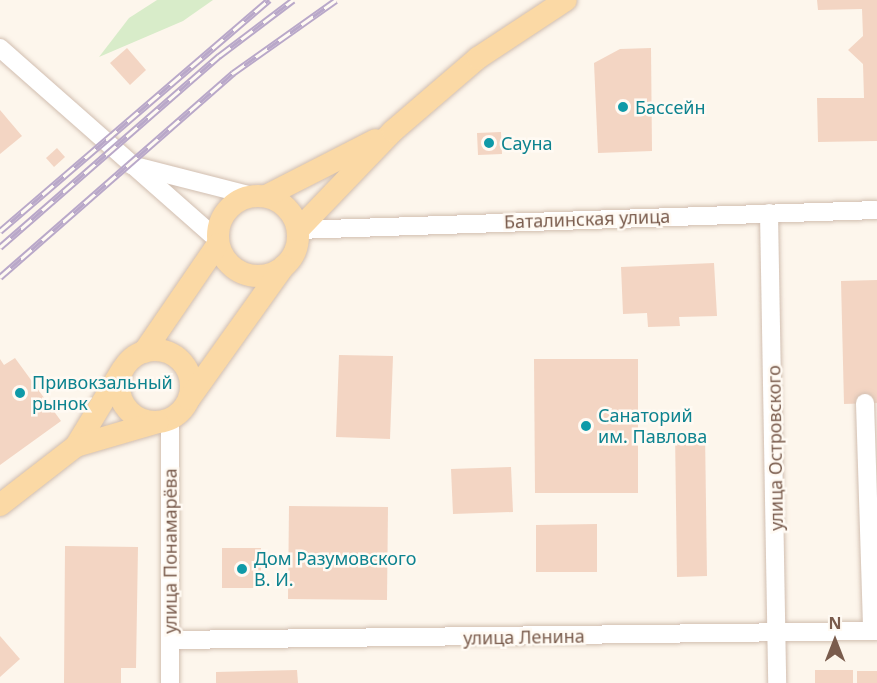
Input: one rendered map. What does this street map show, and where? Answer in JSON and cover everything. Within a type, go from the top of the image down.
[{"type":"main road","points":[[298,230],[393,131],[478,58],[566,0]]},
{"type":"main road","points":[[0,505],[76,446],[124,367],[144,352],[218,242],[230,207],[260,196],[393,131]]},
{"type":"main road","points":[[76,446],[170,419],[189,399],[298,243],[298,230],[287,208],[260,196]]},
{"type":"main road","points":[[218,242],[239,272],[262,276],[284,266]]},
{"type":"main road","points":[[144,352],[159,351],[186,368],[189,399]]},
{"type":"main road","points":[[124,367],[120,397],[128,410],[155,423],[170,419]]},
{"type":"street","points":[[0,48],[126,163],[218,242]]},
{"type":"street","points":[[126,163],[260,196]]},
{"type":"street","name":"Баталинская улица","points":[[298,230],[877,210]]},
{"type":"street","name":"улица Островского","points":[[769,213],[780,633],[777,683]]},
{"type":"street","points":[[865,404],[873,502],[874,631]]},
{"type":"street","name":"улица Понамарёва","points":[[170,419],[170,683]]},
{"type":"street","name":"улица Ленина","points":[[171,640],[874,631]]},
{"type":"green space","points":[[157,0],[213,0],[183,21],[99,57],[129,18]]},
{"type":"building","points":[[817,0],[877,0],[877,141],[818,142],[817,98],[864,98],[863,64],[848,50],[863,36],[862,9],[818,10]]},
{"type":"building","points":[[127,48],[146,70],[130,85],[110,63]]},
{"type":"building","name":"Бассейн","points":[[651,48],[652,151],[598,153],[594,63],[620,49]]},
{"type":"building","points":[[0,110],[22,136],[0,154]]},
{"type":"building","name":"Сауна","points":[[501,132],[502,154],[478,155],[477,133]]},
{"type":"building","points":[[57,148],[65,157],[54,167],[46,158]]},
{"type":"building","points":[[714,263],[717,316],[679,317],[680,326],[648,327],[647,313],[623,314],[621,267]]},
{"type":"building","points":[[877,280],[877,403],[844,404],[841,281]]},
{"type":"building","points":[[339,355],[393,356],[390,439],[336,437]]},
{"type":"building","name":"Привокзальный рынок","points":[[15,358],[61,421],[0,465],[0,359],[4,365]]},
{"type":"building","name":"Санаторий им. Павлова","points":[[534,359],[638,359],[638,493],[535,493]]},
{"type":"building","points":[[675,432],[705,432],[707,576],[677,577]]},
{"type":"building","points":[[511,467],[513,512],[453,514],[451,469]]},
{"type":"building","points":[[289,506],[388,507],[387,600],[288,599]]},
{"type":"building","points":[[597,524],[597,572],[536,572],[536,525]]},
{"type":"building","points":[[65,546],[138,547],[136,668],[121,668],[121,683],[64,683]]},
{"type":"building","points":[[222,548],[261,548],[261,588],[222,588]]},
{"type":"building","points":[[0,636],[20,659],[0,677]]},
{"type":"building","points":[[297,670],[298,683],[216,683],[216,672]]},
{"type":"building","points":[[815,670],[853,670],[853,683],[815,683]]},
{"type":"building","points":[[857,671],[877,671],[877,683],[857,683]]},
{"type":"railway","points":[[0,231],[269,0]]},
{"type":"railway","points":[[0,247],[219,56],[293,0]]},
{"type":"railway","points":[[0,277],[233,73],[336,0]]},
{"type":"place","name":"Бассейн","points":[[623,107]]},
{"type":"place","name":"Сауна","points":[[489,143]]},
{"type":"place","name":"Привокзальный рынок","points":[[20,393]]},
{"type":"place","name":"Санаторий им. Павлова","points":[[586,426]]},
{"type":"place","name":"Дом Разумовского В. И.","points":[[242,569]]}]
